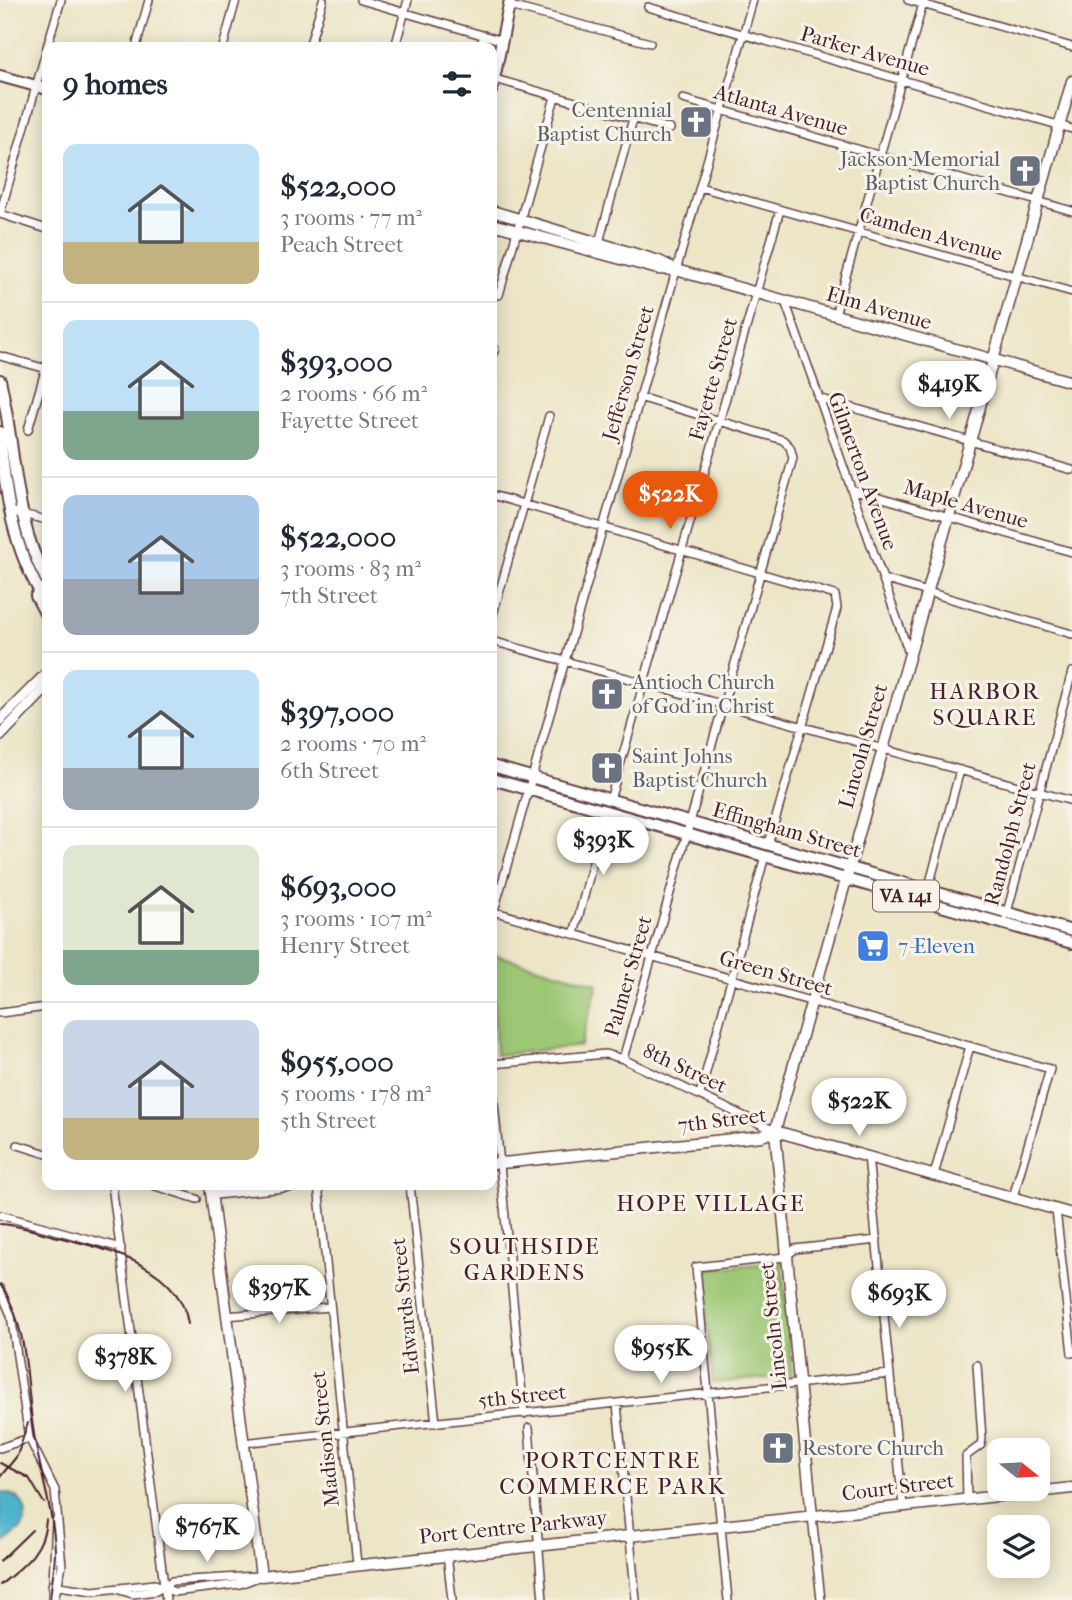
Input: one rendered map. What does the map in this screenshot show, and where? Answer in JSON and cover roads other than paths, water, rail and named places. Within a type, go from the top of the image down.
[{"type":"main road","points":[[497,68],[510,3]]},
{"type":"main road","points":[[0,76],[42,88]]},
{"type":"main road","points":[[0,380],[11,427],[22,514],[42,571]]},
{"type":"main road","points":[[0,432],[9,511],[32,590],[42,608]]},
{"type":"main road","points":[[19,548],[42,593]]},
{"type":"main road","name":"Effingham Street","points":[[497,768],[610,800],[688,828],[846,873],[1006,918],[1072,931]]},
{"type":"main road","name":"Effingham Street","points":[[497,781],[606,813],[688,828]]},
{"type":"main road","name":"Effingham Street","points":[[846,873],[928,890],[1072,943]]},
{"type":"street","points":[[48,42],[61,0]]},
{"type":"street","points":[[137,42],[149,0]]},
{"type":"street","points":[[224,42],[236,0]]},
{"type":"street","points":[[310,42],[323,0]]},
{"type":"street","points":[[361,0],[504,41]]},
{"type":"street","points":[[396,42],[408,0]]},
{"type":"street","name":"Jefferson Street","points":[[497,897],[753,0]]},
{"type":"street","points":[[908,0],[924,2],[1072,47]]},
{"type":"street","points":[[835,315],[924,2]]},
{"type":"street","points":[[510,3],[650,43]]},
{"type":"street","name":"Parker Avenue","points":[[648,8],[1072,128]]},
{"type":"street","points":[[482,42],[484,35]]},
{"type":"street","name":"Lincoln Street","points":[[821,1600],[785,1257],[775,1131],[1072,81]]},
{"type":"street","points":[[497,85],[555,97],[670,129]]},
{"type":"street","points":[[42,88],[0,214],[42,227]]},
{"type":"street","points":[[499,295],[555,97]]},
{"type":"street","name":"Atlanta Avenue","points":[[682,99],[1072,211]]},
{"type":"street","points":[[597,247],[633,119]]},
{"type":"street","name":"Camden Avenue","points":[[700,187],[1072,292]]},
{"type":"street","name":"Fayette Street","points":[[610,800],[780,210]]},
{"type":"street","name":"Elm Avenue","points":[[497,212],[597,247]]},
{"type":"street","name":"Elm Avenue","points":[[497,225],[659,261],[676,270],[1072,382]]},
{"type":"street","name":"Gilmerton Avenue","points":[[785,300],[909,653]]},
{"type":"street","points":[[0,356],[42,366]]},
{"type":"street","points":[[28,430],[42,384]]},
{"type":"street","points":[[639,397],[719,421]]},
{"type":"street","points":[[818,398],[1072,470]]},
{"type":"street","points":[[497,600],[549,416]]},
{"type":"street","name":"Palmer Street","points":[[623,1059],[793,458],[790,447],[783,440],[719,421]]},
{"type":"street","name":"Maple Avenue","points":[[851,489],[1072,552]]},
{"type":"street","points":[[497,496],[835,595],[838,607],[699,1094]]},
{"type":"street","points":[[9,511],[42,519]]},
{"type":"street","points":[[883,579],[1072,634]]},
{"type":"street","points":[[497,642],[1072,801]]},
{"type":"street","name":"Randolph Street","points":[[1006,918],[1072,672]]},
{"type":"street","points":[[0,720],[42,678]]},
{"type":"street","points":[[0,736],[42,693]]},
{"type":"street","points":[[928,890],[960,770]]},
{"type":"street","points":[[573,934],[606,813]]},
{"type":"street","name":"Green Street","points":[[497,915],[573,934],[1050,1069],[1013,1197]]},
{"type":"street","points":[[0,1013],[42,1008]]},
{"type":"street","points":[[934,1175],[970,1046]]},
{"type":"street","name":"8th Street","points":[[497,1064],[606,1054],[623,1059],[775,1131]]},
{"type":"street","name":"7th Street","points":[[497,1164],[762,1136],[775,1131],[1072,1214]]},
{"type":"street","points":[[18,1145],[42,1152]]},
{"type":"street","points":[[868,1156],[903,1506]]},
{"type":"street","points":[[497,1173],[524,1414]]},
{"type":"street","points":[[113,1190],[166,1600]]},
{"type":"street","points":[[168,1190],[197,1199]]},
{"type":"street","points":[[56,1586],[93,1591],[116,1589],[133,1594],[164,1587],[172,1581],[240,1575],[261,1576],[210,1190]]},
{"type":"street","name":"Madison Street","points":[[318,1190],[328,1307],[357,1564]]},
{"type":"street","name":"Edwards Street","points":[[411,1190],[436,1423]]},
{"type":"street","points":[[1056,1210],[1072,1353]]},
{"type":"street","points":[[0,1215],[121,1248]]},
{"type":"street","points":[[728,1600],[696,1267],[785,1257],[794,1249],[877,1240]]},
{"type":"street","points":[[0,1289],[11,1315],[29,1438],[53,1483],[58,1510],[56,1586],[53,1600]]},
{"type":"street","points":[[226,1316],[328,1307]]},
{"type":"street","points":[[967,1498],[966,1456],[981,1445],[982,1439],[977,1365]]},
{"type":"street","name":"5th Street","points":[[242,1443],[890,1374]]},
{"type":"street","points":[[617,1404],[636,1600]]},
{"type":"street","points":[[529,1428],[543,1600]]},
{"type":"street","points":[[0,1448],[29,1438]]},
{"type":"street","name":"Court Street","points":[[812,1516],[1072,1488]]},
{"type":"street","name":"Port Centre Parkway","points":[[261,1576],[812,1516]]},
{"type":"street","points":[[447,1554],[453,1600]]},
{"type":"water","points":[[0,1493],[18,1498],[26,1515],[22,1528],[0,1546]]},
{"type":"railway","points":[[0,1224],[22,1227],[97,1247],[138,1263],[171,1287],[182,1304],[188,1324]]},
{"type":"railway","points":[[0,1284],[10,1301],[22,1339],[35,1440],[52,1523],[55,1558],[50,1600]]},
{"type":"railway","points":[[0,1477],[17,1456],[28,1423]]},
{"type":"railway","points":[[0,1463],[29,1478],[44,1503]]},
{"type":"railway","points":[[0,1585],[37,1550],[46,1520]]},
{"type":"railway","points":[[0,1561],[32,1530]]},
{"type":"place","name":"Centennial Baptist Church","points":[[696,122]]},
{"type":"place","name":"Jackson Memorial Baptist Church","points":[[1025,171]]},
{"type":"place","name":"Antioch Church of God in Christ","points":[[607,694]]},
{"type":"place","name":"Saint Johns Baptist Church","points":[[607,768]]},
{"type":"place","name":"7-Eleven","points":[[873,946]]},
{"type":"place","name":"Restore Church","points":[[778,1448]]},
{"type":"district","name":"HARBOR SQUARE","points":[[985,704]]},
{"type":"district","name":"HOPE VILLAGE","points":[[711,1203]]},
{"type":"district","name":"SOUTHSIDE GARDENS","points":[[525,1259]]},
{"type":"district","name":"PORTCENTRE COMMERCE PARK","points":[[613,1473]]}]
